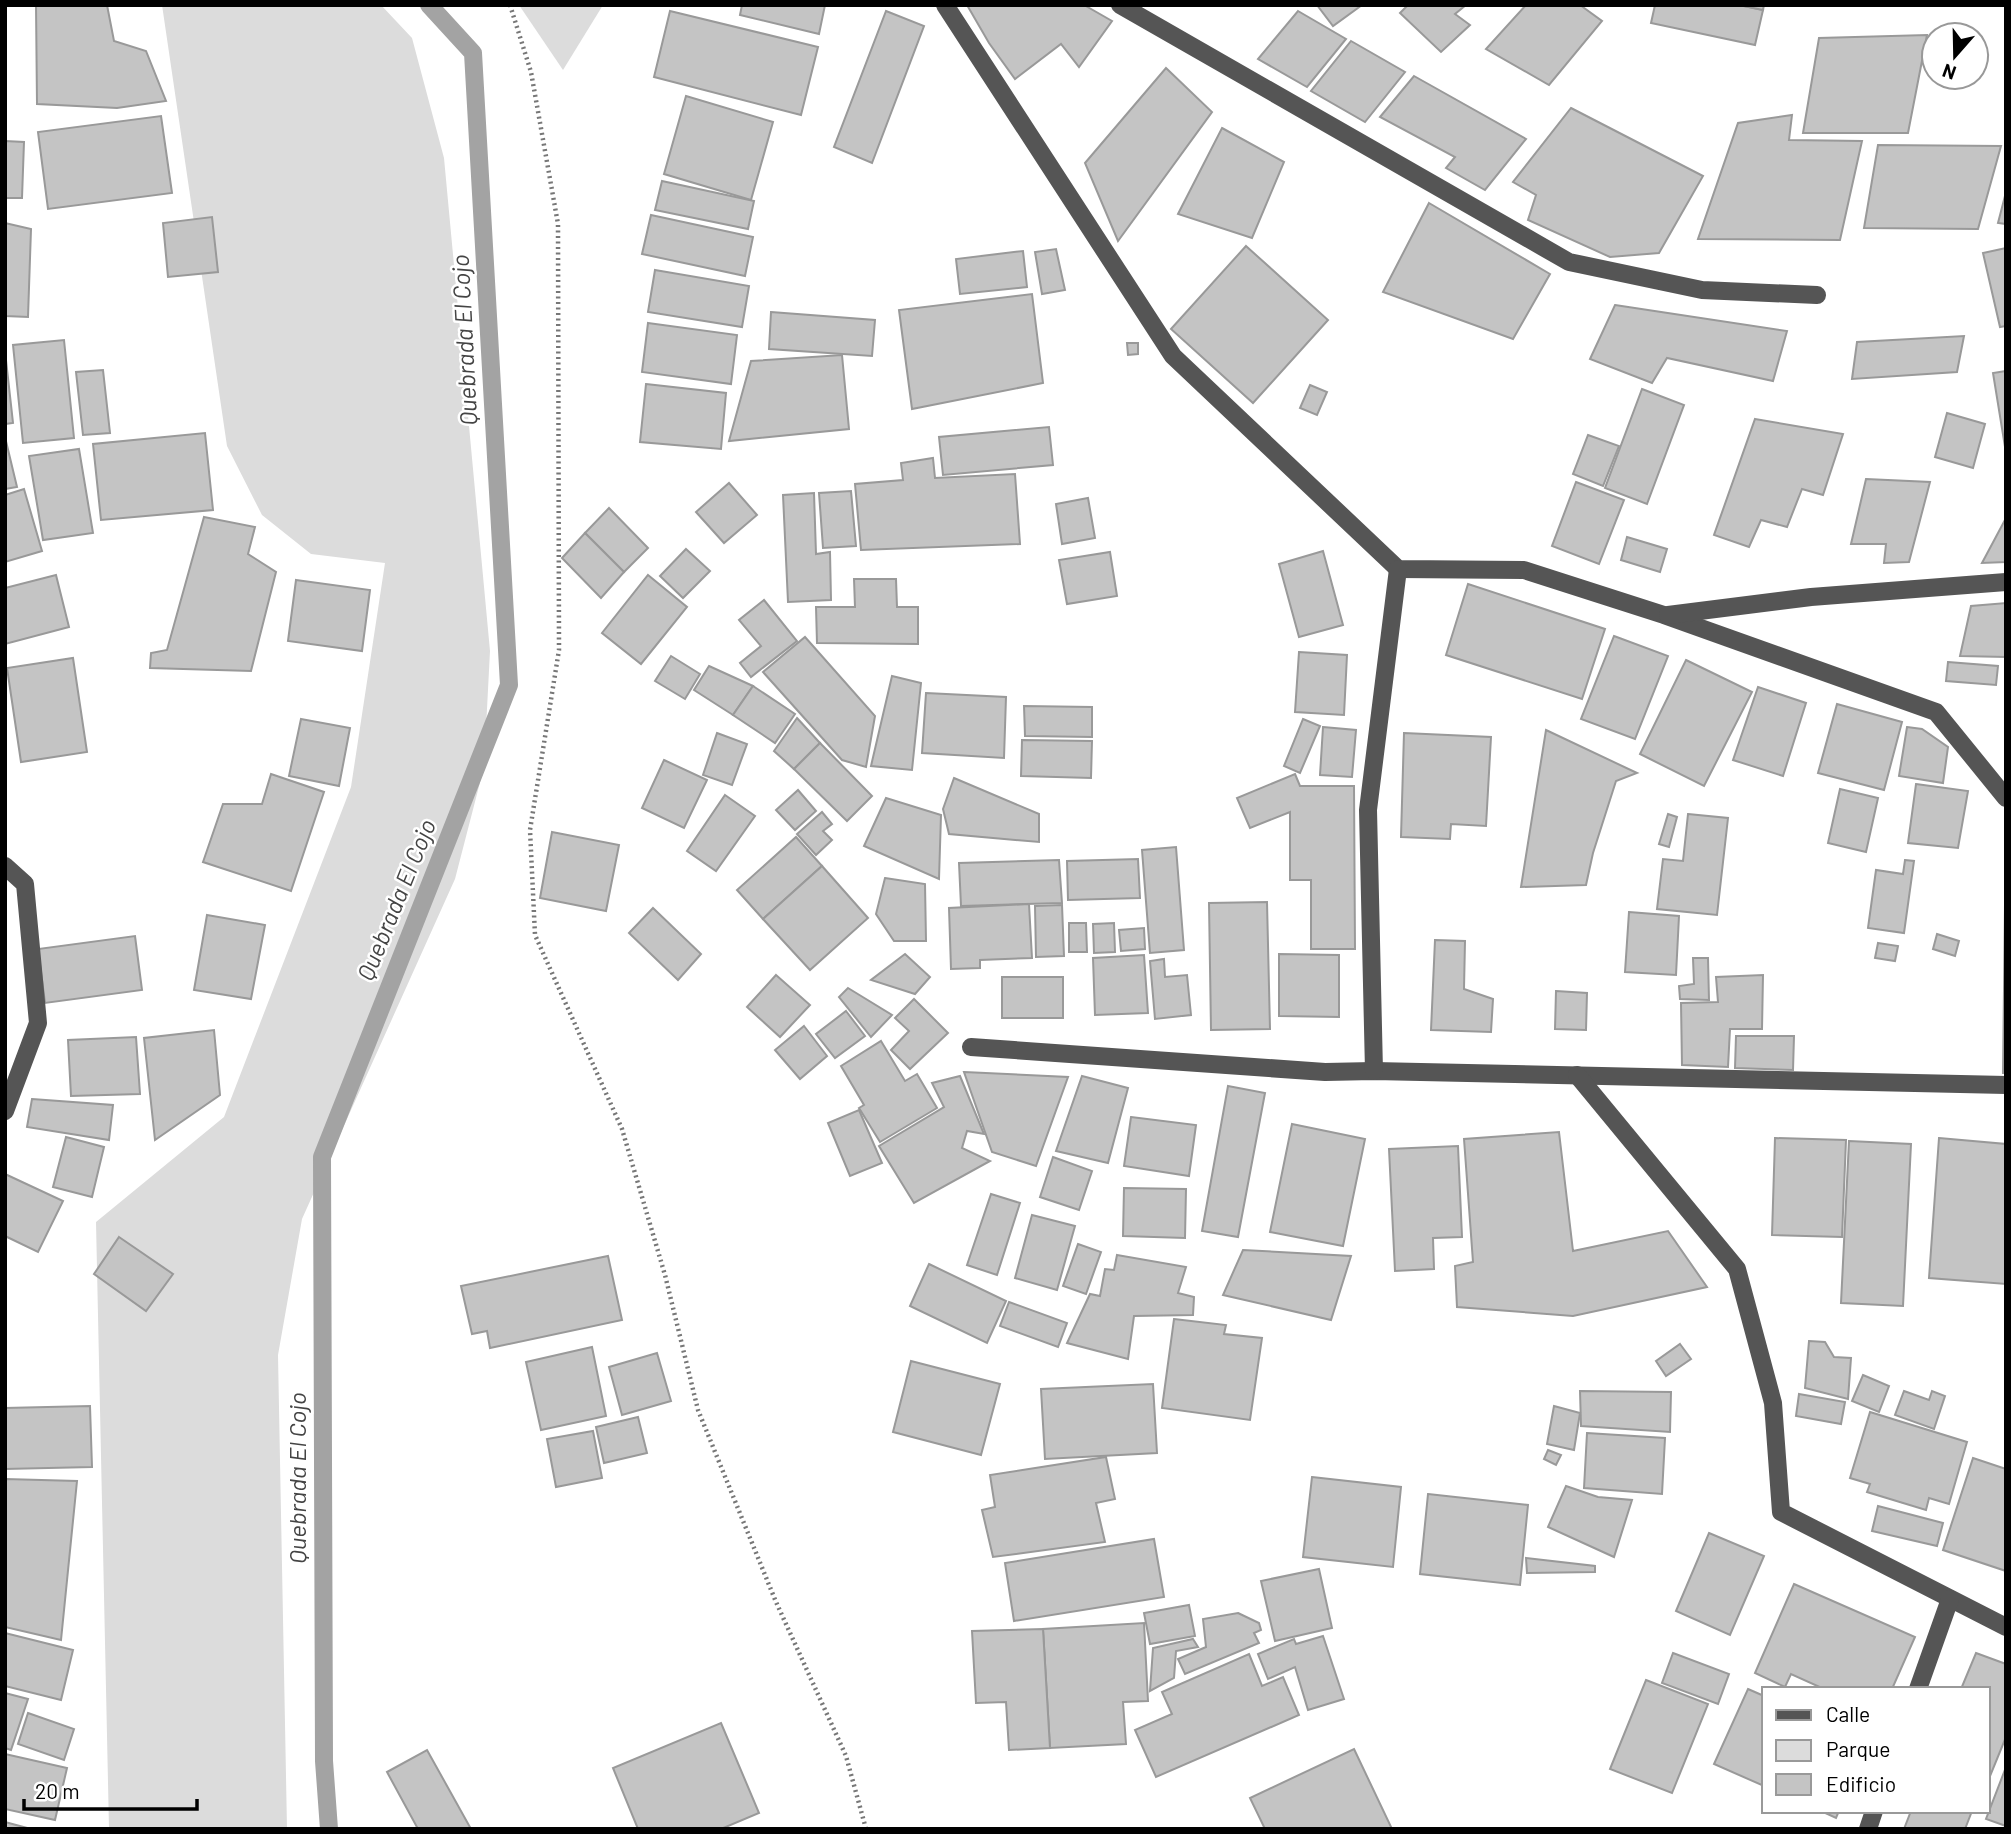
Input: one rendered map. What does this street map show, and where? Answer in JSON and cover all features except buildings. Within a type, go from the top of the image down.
[{"type":"street","points":[[945,5],[1173,356],[1398,569],[1524,570],[1664,615],[1936,712],[2006,797]]},
{"type":"street","points":[[1120,5],[1570,262],[1702,290],[1817,295]]},
{"type":"street","points":[[1374,1070],[1368,810],[1398,569]]},
{"type":"street","points":[[1664,615],[1811,597],[2006,582]]},
{"type":"street","points":[[5,866],[25,884],[38,1023],[5,1111]]},
{"type":"street","points":[[971,1046],[1325,1072],[1374,1070],[2006,1086]]},
{"type":"street","points":[[1577,1075],[1737,1269],[1773,1403],[1781,1512],[2006,1627]]},
{"type":"street","points":[[1919,1687],[1950,1599]]},
{"type":"path","points":[[510,5],[531,72],[558,225],[559,650],[530,830],[535,935],[622,1129],[665,1275],[698,1410],[776,1602],[846,1756],[866,1829]]},
{"type":"green space","points":[[162,5],[381,5],[412,38],[444,158],[490,651],[484,767],[455,879],[302,1219],[278,1355],[287,1829],[109,1829],[96,1222],[224,1117],[351,787],[385,563],[311,554],[262,515],[227,446]]},
{"type":"green space","points":[[519,5],[603,5],[563,70]]},
{"type":"waterway","name":"Quebrada El Cojo","points":[[329,1829],[324,1761],[322,1157],[509,685],[473,53],[429,5]]}]
